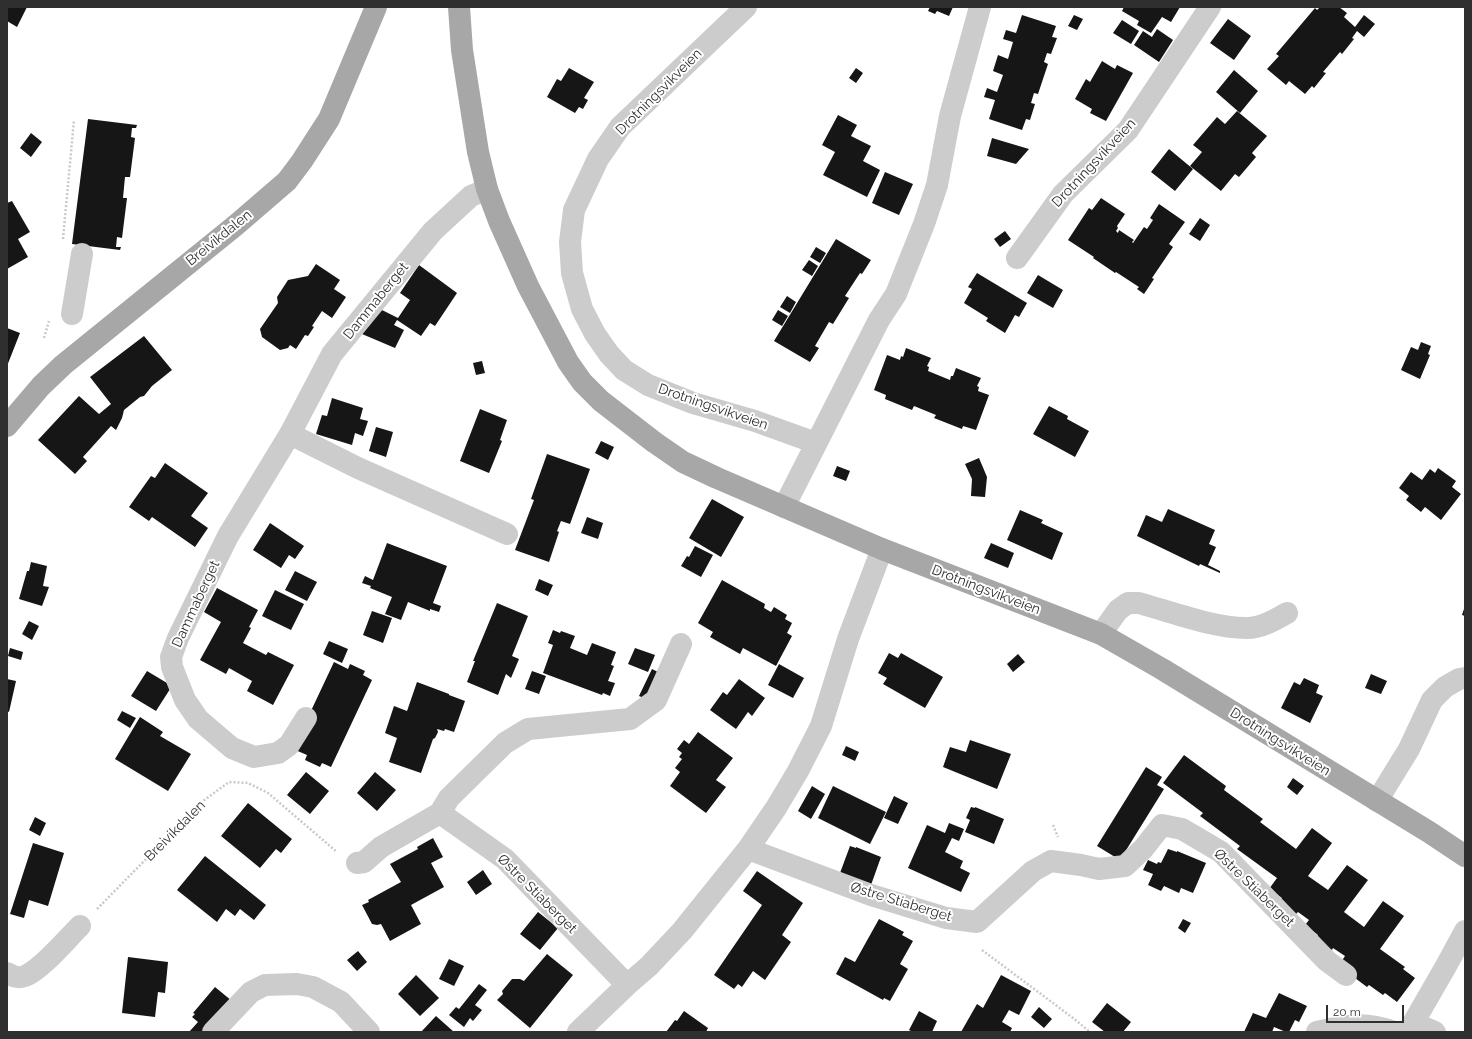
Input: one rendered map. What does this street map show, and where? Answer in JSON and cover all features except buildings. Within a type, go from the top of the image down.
[{"type":"main road","name":"Breivikdalen","points":[[7,426],[41,386],[63,365],[236,225],[287,181],[318,138],[329,118],[376,7]]},
{"type":"main road","name":"Drotningsvikveien","points":[[459,7],[464,58],[478,152],[487,189],[499,221],[528,286],[552,334],[568,362],[582,382],[601,400],[638,430],[683,462],[717,478],[882,549],[1101,634],[1162,669],[1429,832],[1465,856]]},
{"type":"street","name":"Drotningsvikveien","points":[[746,7],[620,127],[598,159],[574,210],[570,242],[572,273],[582,309],[595,334],[609,354],[624,370],[648,384],[693,403],[755,421],[816,444]]},
{"type":"street","points":[[784,507],[879,320],[896,294],[924,224],[937,185],[950,116],[980,7]]},
{"type":"street","name":"Drotningsvikveien","points":[[1017,258],[1063,194],[1128,130],[1210,7]]},
{"type":"street","name":"Dammaberget","points":[[306,718],[289,745],[278,753],[254,756],[232,748],[198,719],[185,700],[172,667],[171,658],[178,638],[228,536],[290,434],[332,354],[433,231],[471,196],[487,189]]},
{"type":"street","points":[[72,314],[82,254]]},
{"type":"street","points":[[290,434],[358,468],[507,534]]},
{"type":"street","points":[[578,1032],[649,966],[682,931],[748,849],[798,771],[821,726],[848,639],[882,549]]},
{"type":"street","points":[[1101,634],[1118,610],[1128,603],[1138,602],[1202,621],[1248,628],[1274,620],[1287,613]]},
{"type":"street","points":[[357,863],[364,862],[381,847],[440,813],[449,798],[505,743],[528,729],[630,719],[656,700],[681,644]]},
{"type":"street","points":[[1377,801],[1409,749],[1432,700],[1445,687],[1459,679],[1465,678]]},
{"type":"street","name":"Østre Stiaberget","points":[[440,813],[505,859],[627,985]]},
{"type":"street","name":"Østre Stiaberget","points":[[748,849],[871,895],[946,918],[976,922],[1033,871],[1051,861],[1081,865],[1099,870],[1125,866],[1143,849],[1162,825],[1182,829],[1220,852],[1327,961],[1346,975]]},
{"type":"street","points":[[7,973],[14,977],[24,977],[42,964],[80,926]]},
{"type":"street","points":[[1435,1032],[1411,1027],[1465,931]]},
{"type":"street","points":[[213,1032],[251,992],[265,985],[297,984],[313,987],[342,1002],[369,1032]]},
{"type":"street","points":[[1317,1032],[1343,1025],[1362,1024],[1394,1032]]},
{"type":"path","points":[[62,244],[74,120]]},
{"type":"path","points":[[44,338],[50,317]]},
{"type":"path","name":"Breivikdalen","points":[[80,926],[203,801],[229,782],[248,783],[268,793],[342,856],[357,863]]},
{"type":"path","points":[[982,950],[1074,1018],[1090,1032]]}]
